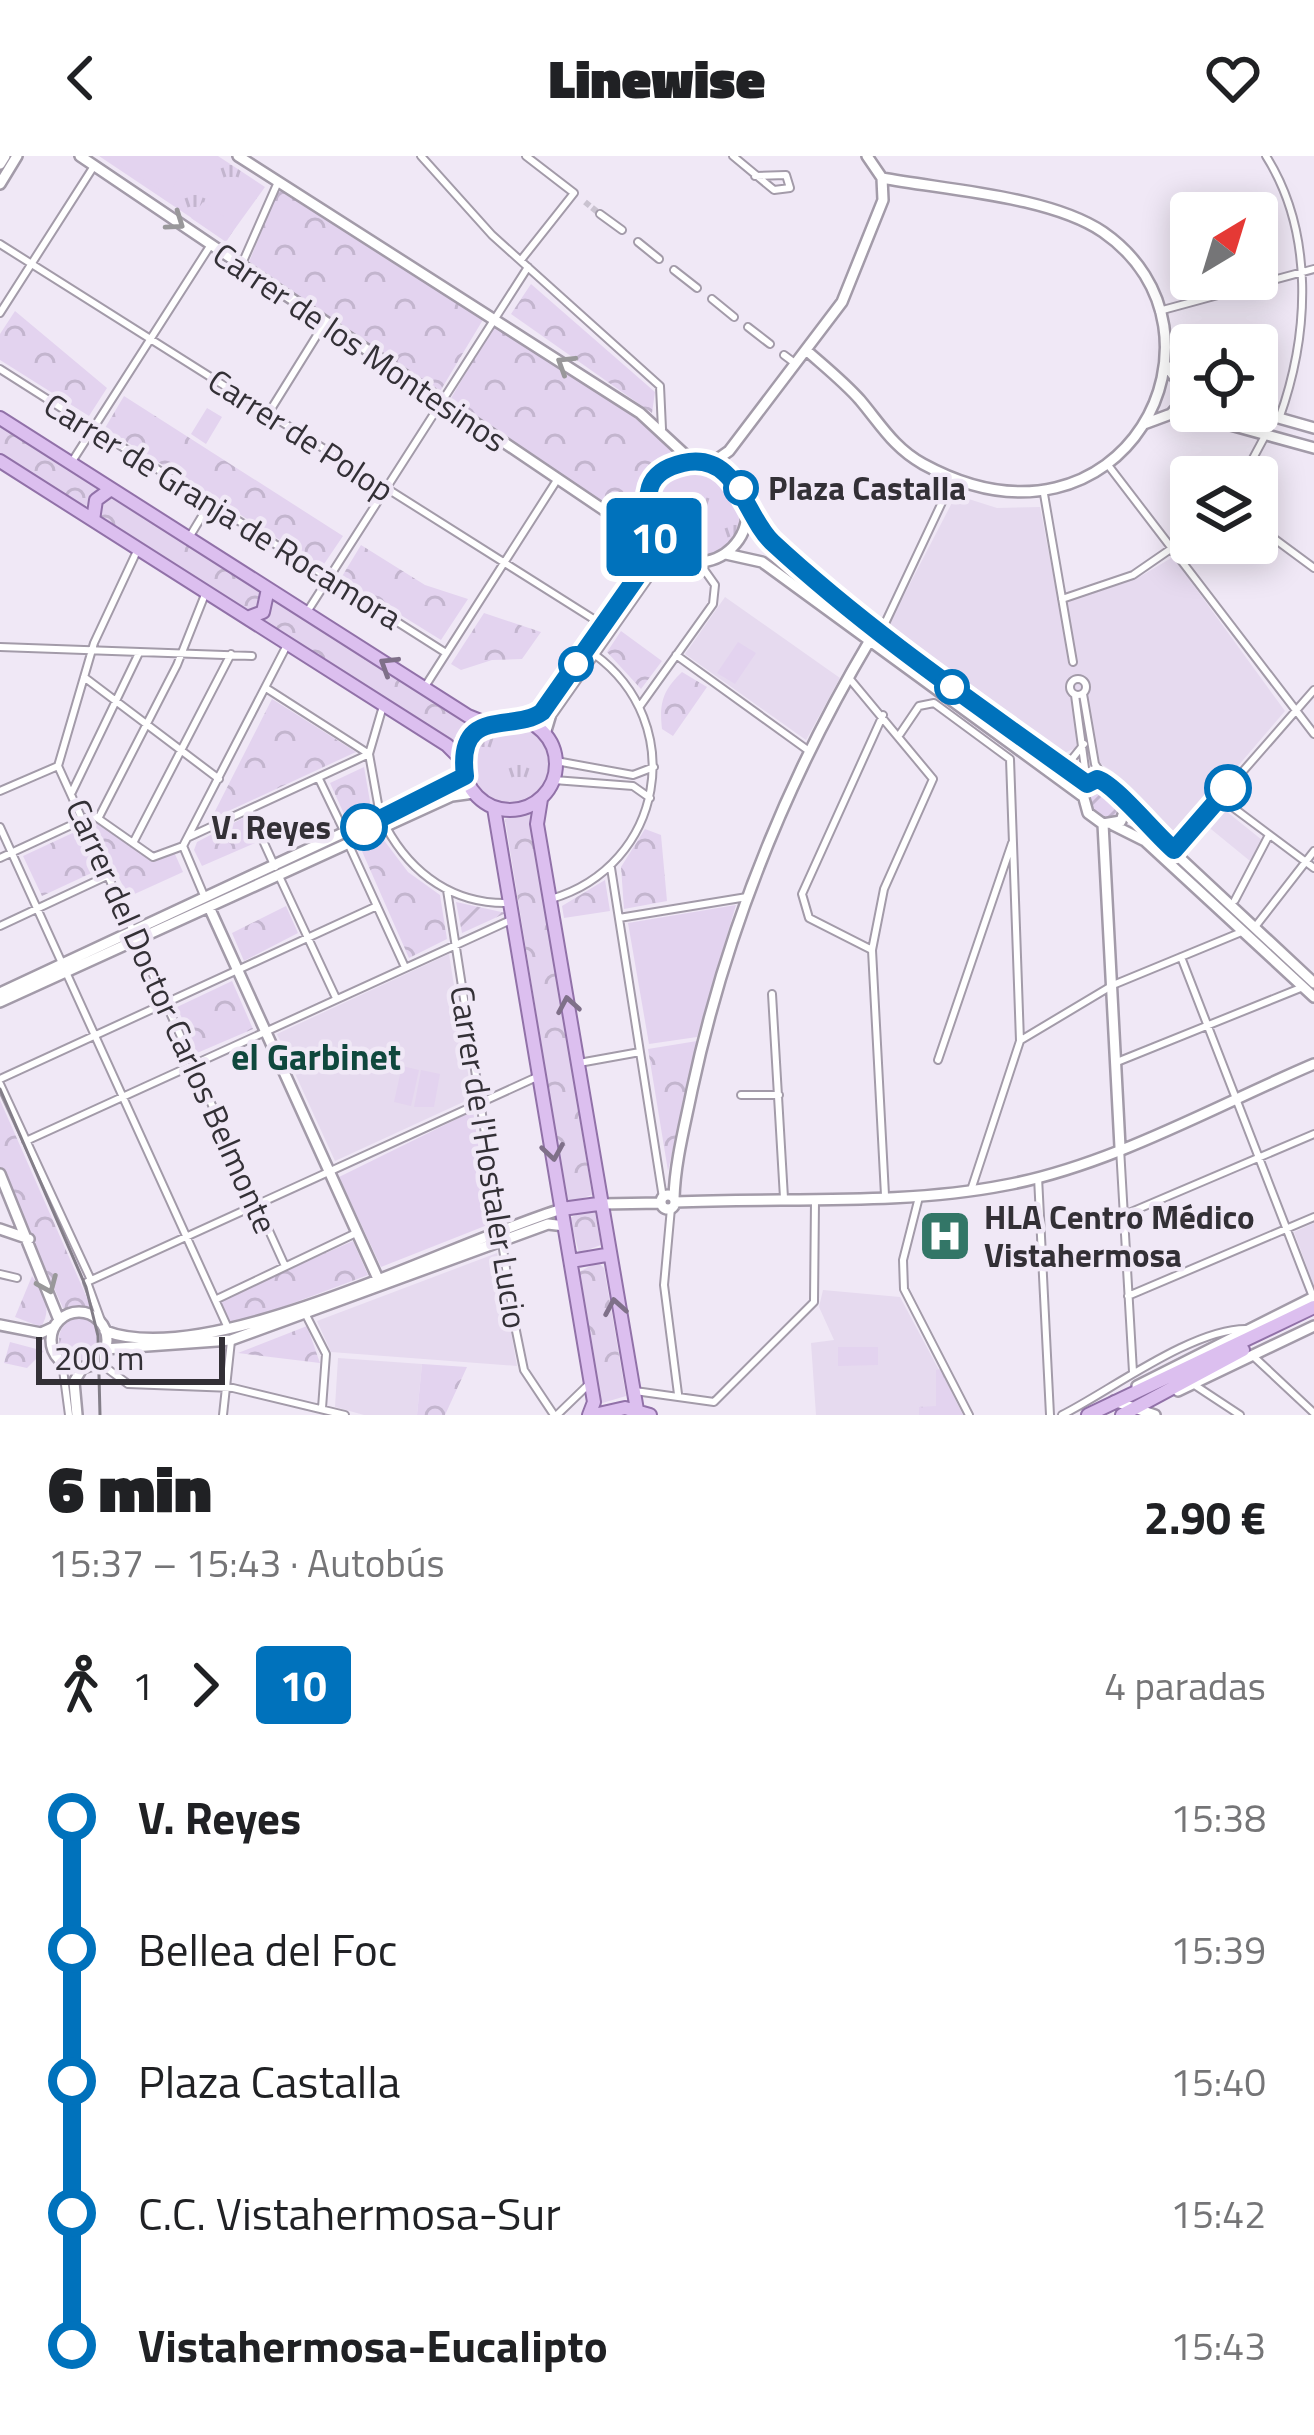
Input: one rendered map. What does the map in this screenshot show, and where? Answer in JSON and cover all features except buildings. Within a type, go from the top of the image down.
[{"type":"main road","points":[[0,418],[424,688],[488,724],[527,722],[545,734],[556,761],[537,824],[630,1392],[643,1412]]},
{"type":"main road","points":[[0,461],[384,705],[465,769],[474,793],[494,808],[523,809],[541,800]]},
{"type":"main road","points":[[93,520],[96,500],[111,489]]},
{"type":"main road","points":[[247,618],[263,612],[268,589]]},
{"type":"main road","points":[[465,769],[473,736],[488,724]]},
{"type":"main road","points":[[494,808],[572,1261],[592,1415],[616,1408],[643,1412]]},
{"type":"main road","points":[[562,1209],[598,1204]]},
{"type":"main road","points":[[572,1261],[606,1255]]},
{"type":"main road","points":[[1088,1415],[1314,1311]]},
{"type":"main road","points":[[1131,1413],[1314,1311]]},
{"type":"street","points":[[0,164],[5,156]]},
{"type":"street","points":[[0,184],[16,156]]},
{"type":"street","name":"Carrer de los Montesinos","points":[[80,156],[557,480],[604,510],[648,524]]},
{"type":"street","points":[[238,156],[662,429],[694,463]]},
{"type":"street","points":[[422,156],[465,208],[660,386],[662,429]]},
{"type":"street","points":[[526,156],[585,202]]},
{"type":"street","points":[[733,156],[755,176],[774,190],[790,188],[786,175],[755,176]]},
{"type":"street","points":[[1267,156],[1298,207],[1311,269],[1309,318],[1279,418],[1314,428]]},
{"type":"street","points":[[709,465],[729,451],[842,302],[883,200],[882,178],[870,159]]},
{"type":"street","points":[[0,314],[94,166]]},
{"type":"street","points":[[806,350],[858,398],[894,445],[953,479],[986,491],[1044,494],[1108,465],[1144,424],[1154,405],[1164,359],[1159,311],[1124,251],[1080,219],[882,178]]},
{"type":"street","points":[[242,266],[278,182]]},
{"type":"street","points":[[306,614],[574,193]]},
{"type":"street","points":[[600,214],[622,230]]},
{"type":"street","points":[[638,242],[659,259]]},
{"type":"street","name":"Carrer de Polop","points":[[0,244],[603,625]]},
{"type":"street","points":[[71,463],[210,246]]},
{"type":"street","points":[[1159,311],[1311,269]]},
{"type":"street","points":[[674,270],[698,288]]},
{"type":"street","points":[[712,299],[734,316]]},
{"type":"street","points":[[268,414],[325,324]]},
{"type":"street","points":[[748,327],[770,344]]},
{"type":"street","points":[[784,355],[796,364]]},
{"type":"street","points":[[1164,359],[1170,369]]},
{"type":"street","name":"Carrer de Granja de Rocamora","points":[[0,369],[446,653]]},
{"type":"street","points":[[1161,381],[1170,377]]},
{"type":"street","points":[[1154,405],[1154,413],[1162,417]]},
{"type":"street","points":[[1144,424],[1170,413]]},
{"type":"street","points":[[1259,432],[1314,448]]},
{"type":"street","points":[[1255,456],[1266,434]]},
{"type":"street","points":[[729,451],[731,478],[748,514],[778,548],[875,637],[1081,796],[1088,813],[1145,841],[1249,929]]},
{"type":"street","points":[[731,478],[709,465],[694,463],[657,478],[646,504],[655,538],[677,555],[698,561],[726,554],[762,562],[1087,784],[1106,781]]},
{"type":"street","points":[[1108,465],[1170,546]]},
{"type":"street","points":[[678,1394],[664,1285],[671,1196],[709,1021],[747,897],[809,751],[875,637],[953,479]]},
{"type":"street","points":[[424,688],[557,480]]},
{"type":"street","points":[[1044,494],[1073,662],[1071,682],[1079,694],[1095,764],[1126,806],[1308,985],[1314,997]]},
{"type":"street","points":[[189,538],[210,503]]},
{"type":"street","points":[[726,554],[746,529],[748,514]]},
{"type":"street","points":[[527,722],[548,704],[653,554],[655,538]]},
{"type":"street","points":[[1278,541],[1314,568]]},
{"type":"street","points":[[0,791],[58,766],[93,650],[128,562],[139,550]]},
{"type":"street","points":[[1062,599],[1113,584],[1170,552]]},
{"type":"street","points":[[545,734],[551,714],[661,559],[677,555]]},
{"type":"street","points":[[640,706],[713,604],[716,591],[698,561]]},
{"type":"street","points":[[1184,564],[1314,734]]},
{"type":"street","points":[[99,817],[182,653],[206,592]]},
{"type":"street","points":[[0,858],[99,817],[153,857],[183,846],[286,643]]},
{"type":"street","points":[[0,647],[252,656]]},
{"type":"street","points":[[73,795],[72,786],[139,652]]},
{"type":"street","points":[[550,899],[610,868],[636,836],[650,798],[654,767],[640,706],[619,676],[593,653]]},
{"type":"street","points":[[134,843],[231,655]]},
{"type":"street","points":[[676,656],[809,751]]},
{"type":"street","points":[[1073,662],[1084,681]]},
{"type":"street","points":[[84,676],[219,779]]},
{"type":"street","points":[[849,677],[933,778],[884,889],[872,950],[885,1195]]},
{"type":"street","points":[[1081,796],[1087,784],[1079,694],[1084,681]]},
{"type":"street","points":[[1071,682],[1084,681]]},
{"type":"street","points":[[266,688],[369,754]]},
{"type":"street","points":[[1174,850],[1314,690]]},
{"type":"street","points":[[900,734],[919,706],[934,703],[1010,759],[1020,1040],[971,1191]]},
{"type":"street","points":[[384,705],[369,754],[371,787],[383,822],[410,864],[447,890],[515,911]]},
{"type":"street","points":[[872,950],[809,918],[802,895],[883,715]]},
{"type":"street","points":[[1053,760],[1072,760],[1084,740]]},
{"type":"street","points":[[189,838],[369,754]]},
{"type":"street","points":[[556,761],[634,776],[654,767]]},
{"type":"street","name":"Carrer del Doctor Carlos Belmonte","points":[[58,766],[285,1266]]},
{"type":"street","points":[[383,822],[465,769]]},
{"type":"street","points":[[319,779],[405,966]]},
{"type":"street","points":[[554,780],[633,786],[650,798]]},
{"type":"street","points":[[1227,803],[1228,788]]},
{"type":"street","points":[[0,998],[383,822],[461,793],[474,793]]},
{"type":"street","points":[[1212,807],[1227,803]]},
{"type":"street","points":[[1227,803],[1314,868]]},
{"type":"street","points":[[1126,806],[1108,824],[1133,1372]]},
{"type":"street","points":[[249,810],[336,998]]},
{"type":"street","points":[[0,827],[217,1299],[230,1336],[223,1415]]},
{"type":"street","points":[[1235,901],[1269,835]]},
{"type":"street","points":[[938,1060],[1013,840]]},
{"type":"street","points":[[183,846],[379,1282]]},
{"type":"street","points":[[1020,1040],[1112,986],[1249,929],[1314,851]]},
{"type":"street","points":[[610,868],[659,1173],[671,1196]]},
{"type":"street","points":[[0,926],[109,874]]},
{"type":"street","name":"Carrer de l'Hostaler Lucio","points":[[447,890],[524,1370],[556,1415]]},
{"type":"street","points":[[619,918],[747,897]]},
{"type":"street","points":[[73,1415],[74,1382],[83,1367],[97,1361],[105,1349],[104,1328],[89,1281],[0,1082],[377,906]]},
{"type":"street","points":[[26,1141],[454,944],[515,911]]},
{"type":"street","points":[[1159,1400],[1156,1415],[1131,1413],[1114,1401],[1313,1297],[1181,957]]},
{"type":"street","points":[[1117,1062],[1308,985]]},
{"type":"street","points":[[772,994],[784,1198]]},
{"type":"street","points":[[578,1063],[640,1052]]},
{"type":"street","points":[[598,1204],[671,1196],[815,1198],[971,1191],[1038,1177],[1120,1147],[1314,1064]]},
{"type":"street","points":[[89,1281],[541,1075]]},
{"type":"street","points":[[741,1095],[778,1095]]},
{"type":"street","points":[[1124,1215],[1314,1134]]},
{"type":"street","points":[[659,1173],[666,1178],[671,1196]]},
{"type":"street","points":[[0,1174],[57,1323],[52,1345]]},
{"type":"street","points":[[1038,1177],[1049,1414]]},
{"type":"street","points":[[919,1194],[903,1260],[904,1289],[969,1415]]},
{"type":"street","points":[[630,1392],[678,1394],[715,1402],[805,1315],[815,1295],[815,1198]]},
{"type":"street","points":[[0,1328],[41,1333],[82,1312],[125,1336],[230,1336],[501,1237],[562,1209]]},
{"type":"street","points":[[1128,1295],[1314,1217]]},
{"type":"street","points":[[501,1237],[548,1224],[565,1226]]},
{"type":"street","points":[[0,1229],[29,1240]]},
{"type":"street","points":[[217,1299],[356,1233]]},
{"type":"street","points":[[0,1274],[17,1278]]},
{"type":"street","points":[[105,1349],[230,1336],[306,1315],[379,1282]]},
{"type":"street","points":[[306,1315],[326,1354],[320,1411]]},
{"type":"street","points":[[1131,1413],[1314,1326]]},
{"type":"street","points":[[0,1328],[52,1345],[62,1361],[73,1415]]},
{"type":"street","points":[[1062,1415],[1133,1372],[1225,1333],[1247,1329]]},
{"type":"street","points":[[1269,1368],[1270,1346]]},
{"type":"street","points":[[1252,1355],[1314,1413]]},
{"type":"street","points":[[62,1361],[83,1367]]},
{"type":"street","points":[[97,1361],[133,1385],[226,1388],[345,1415]]},
{"type":"street","points":[[1212,1375],[1210,1387],[1216,1397]]},
{"type":"street","points":[[556,1415],[590,1382]]},
{"type":"street","points":[[1193,1384],[1240,1415]]},
{"type":"shaded area","points":[[956,495],[997,508],[1040,507],[1059,605],[1141,576],[1170,559],[1285,711],[1178,836],[1112,771],[1076,748],[1064,753],[889,624]]},
{"type":"shaded area","points":[[725,597],[840,678],[806,740],[685,654]]},
{"type":"shaded area","points":[[1221,807],[1262,840],[1250,861],[1206,825]]},
{"type":"shaded area","points":[[449,954],[472,1098],[335,1161],[277,1034]]},
{"type":"shaded area","points":[[1314,1223],[1314,1286],[1294,1232]]},
{"type":"shaded area","points":[[497,1253],[517,1366],[331,1352],[317,1321]]},
{"type":"shaded area","points":[[823,1290],[900,1297],[963,1415],[816,1415],[811,1343],[834,1340],[819,1307]]},
{"type":"shaded area","points":[[338,1358],[422,1364],[417,1415],[364,1415],[335,1407]]},
{"type":"green space","points":[[99,156],[218,156],[265,187],[226,241]]},
{"type":"green space","points":[[106,156],[193,156],[168,195]]},
{"type":"green space","points":[[279,188],[484,318],[439,393],[249,262]]},
{"type":"green space","points":[[203,202],[237,225],[226,242],[191,218]]},
{"type":"green space","points":[[531,284],[655,392],[652,413],[511,314]]},
{"type":"green space","points":[[15,311],[107,388],[89,416],[0,360],[0,334]]},
{"type":"green space","points":[[493,326],[656,431],[673,454],[645,480],[636,517],[602,506],[450,400]]},
{"type":"green space","points":[[124,396],[343,536],[322,567],[105,428]]},
{"type":"green space","points":[[207,408],[222,417],[206,444],[191,434]]},
{"type":"green space","points":[[0,424],[99,488],[84,509],[0,456]]},
{"type":"green space","points":[[697,468],[728,481],[741,512],[728,543],[697,556],[666,543],[653,512],[666,481]]},
{"type":"green space","points":[[109,497],[260,589],[263,598],[256,611],[245,612],[101,520],[97,515],[102,501]]},
{"type":"green space","points":[[361,545],[425,585],[468,599],[441,640],[341,578]]},
{"type":"green space","points":[[273,599],[474,726],[458,748],[258,620]]},
{"type":"green space","points":[[484,613],[541,632],[522,659],[492,660],[461,670],[451,664]]},
{"type":"green space","points":[[621,631],[662,661],[641,689],[607,652]]},
{"type":"green space","points":[[738,642],[756,653],[735,684],[717,673]]},
{"type":"green space","points":[[682,672],[707,687],[673,736],[662,729],[662,704]]},
{"type":"green space","points":[[272,699],[356,752],[211,819]]},
{"type":"green space","points":[[510,725],[537,737],[549,764],[537,791],[510,803],[483,791],[471,764],[483,737]]},
{"type":"green space","points":[[364,767],[372,813],[349,825],[330,783]]},
{"type":"green space","points":[[1104,785],[1116,790],[1121,802],[1116,814],[1104,819],[1092,814],[1087,802],[1092,790]]},
{"type":"green space","points":[[530,812],[592,1195],[567,1203],[505,819]]},
{"type":"green space","points":[[89,813],[154,861],[174,852],[183,872],[128,897]]},
{"type":"green space","points":[[245,817],[255,843],[202,866],[194,850],[197,842]]},
{"type":"green space","points":[[645,829],[661,835],[667,901],[624,909],[621,867]]},
{"type":"green space","points":[[79,830],[98,870],[42,896],[23,856]]},
{"type":"green space","points":[[383,839],[408,872],[440,895],[447,939],[409,958],[361,849]]},
{"type":"green space","points":[[605,880],[610,911],[564,918],[562,906]]},
{"type":"green space","points":[[456,902],[506,913],[462,933]]},
{"type":"green space","points":[[736,905],[697,1037],[649,1044],[628,923]]},
{"type":"green space","points":[[286,906],[298,933],[244,961],[232,933]]},
{"type":"green space","points":[[232,981],[253,1029],[197,1053],[177,1007]]},
{"type":"green space","points":[[697,1041],[668,1171],[648,1049]]},
{"type":"green space","points":[[402,1066],[419,1070],[411,1106],[394,1102]]},
{"type":"green space","points":[[421,1070],[440,1074],[434,1107],[414,1107]]},
{"type":"green space","points":[[0,1100],[91,1307],[63,1308],[0,1167]]},
{"type":"green space","points":[[473,1111],[490,1224],[381,1267],[339,1177]]},
{"type":"green space","points":[[589,1209],[595,1213],[601,1245],[579,1253],[570,1218]]},
{"type":"green space","points":[[353,1241],[368,1275],[232,1326],[220,1300]]},
{"type":"green space","points":[[598,1262],[604,1268],[626,1396],[599,1404],[577,1273]]},
{"type":"green space","points":[[32,1276],[46,1307],[41,1327],[15,1317]]},
{"type":"green space","points":[[80,1318],[95,1324],[101,1339],[95,1354],[80,1360],[65,1354],[59,1339],[65,1324]]},
{"type":"green space","points":[[307,1326],[320,1363],[238,1353]]},
{"type":"green space","points":[[10,1342],[44,1351],[27,1368],[4,1363]]},
{"type":"green space","points":[[838,1347],[878,1347],[878,1365],[838,1366]]},
{"type":"green space","points":[[422,1364],[467,1367],[445,1415],[417,1415]]},
{"type":"green space","points":[[940,1369],[963,1415],[919,1415],[919,1407],[936,1406],[936,1370]]},
{"type":"tunnel","points":[[585,202],[600,214]]},
{"type":"tram line","points":[[0,1089],[86,1287],[98,1336],[100,1415]]},
{"type":"bus line","name":"10","points":[[364,827],[465,776],[467,748],[483,727],[503,719],[527,722],[542,712],[653,554],[655,538],[646,519],[649,490],[657,478],[682,463],[709,465],[731,478],[762,532],[880,634],[1087,784],[1097,779],[1113,784],[1134,815],[1174,850],[1228,788]]},
{"type":"place","name":"Plaza Castalla","points":[[741,488]]},
{"type":"place","name":"V. Reyes","points":[[364,827]]},
{"type":"place","name":"HLA Centro Médico Vistahermosa","points":[[945,1236]]},
{"type":"district","name":"el Garbinet","points":[[316,1056]]}]
